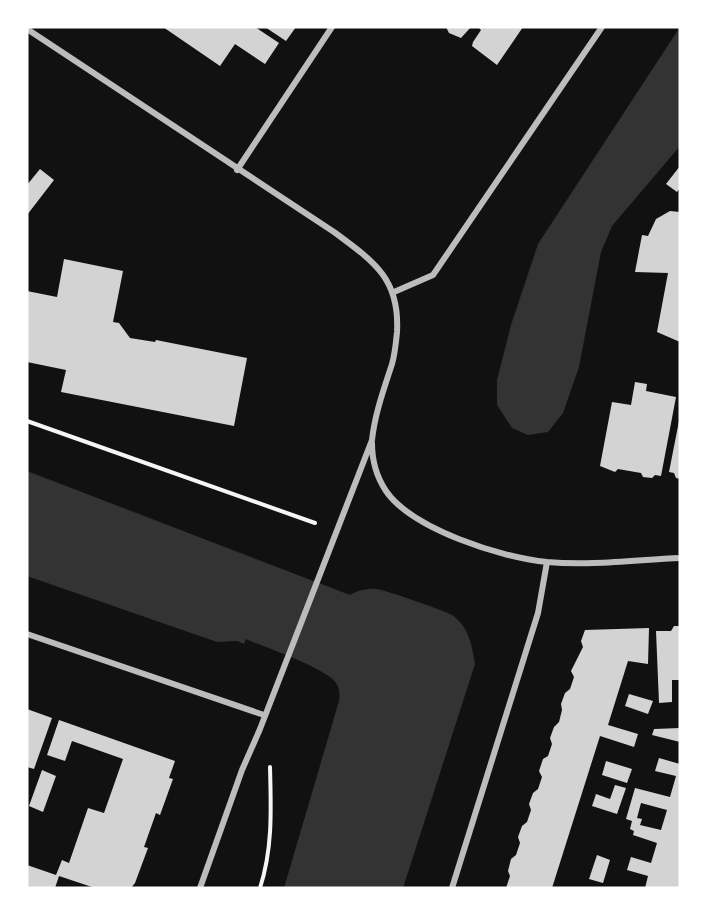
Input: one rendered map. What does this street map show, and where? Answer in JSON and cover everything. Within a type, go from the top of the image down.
[{"type":"street","points":[[237,170],[332,27]]},
{"type":"street","points":[[394,292],[433,275],[602,27]]},
{"type":"street","points":[[27,29],[334,232],[366,256],[382,273],[394,292],[398,317],[392,363],[377,409],[372,440],[372,459],[375,472],[387,493],[419,520],[479,547],[547,562],[680,558]]},
{"type":"street","points":[[200,888],[242,770],[372,440]]},
{"type":"street","points":[[452,888],[538,613],[547,562]]},
{"type":"street","points":[[27,634],[264,716]]},
{"type":"path","points":[[27,421],[337,531]]},
{"type":"path","points":[[260,729],[270,753],[272,825],[266,869],[260,888]]},
{"type":"shaded area","points":[[680,27],[680,146],[612,226],[601,252],[579,367],[563,413],[548,432],[528,435],[512,428],[497,405],[497,380],[511,325],[538,244]]},
{"type":"shaded area","points":[[27,471],[350,595],[363,590],[377,589],[439,609],[458,620],[469,637],[475,664],[403,888],[284,888],[339,701],[336,683],[331,677],[309,665],[246,639],[244,644],[237,641],[217,642],[27,576]]},
{"type":"building","points":[[163,27],[255,27],[279,43],[265,64],[235,44],[220,66]]},
{"type":"building","points":[[265,27],[296,27],[286,41]]},
{"type":"building","points":[[446,27],[471,27],[461,38],[449,33]]},
{"type":"building","points":[[478,27],[523,27],[497,65],[472,46],[481,30]]},
{"type":"building","points":[[680,166],[680,188],[677,192],[666,184]]},
{"type":"building","points":[[40,169],[54,180],[27,215],[27,185]]},
{"type":"building","points":[[670,211],[680,212],[680,342],[657,332],[668,273],[635,272],[642,235],[648,236],[656,219]]},
{"type":"building","points":[[64,259],[123,271],[113,322],[119,323],[130,338],[155,342],[156,340],[247,358],[234,426],[61,392],[66,370],[27,362],[27,291],[57,297]]},
{"type":"building","points":[[635,382],[647,384],[646,391],[676,397],[661,476],[643,477],[641,473],[618,469],[615,472],[600,466],[612,402],[631,405]]},
{"type":"building","points":[[679,421],[680,479],[676,478],[674,473],[669,472]]},
{"type":"building","points":[[674,626],[680,626],[680,680],[672,680],[672,702],[659,703],[656,631],[671,631]]},
{"type":"building","points":[[649,628],[648,664],[628,661],[608,725],[638,734],[634,747],[600,736],[552,888],[506,888],[510,876],[508,871],[511,859],[516,855],[520,843],[518,837],[531,810],[529,804],[542,777],[539,771],[543,759],[548,756],[552,744],[550,738],[554,727],[559,722],[562,710],[561,704],[574,677],[571,671],[583,647],[581,641],[585,630]]},
{"type":"building","points":[[629,694],[653,701],[648,714],[625,706]]},
{"type":"building","points":[[27,709],[52,718],[34,769],[27,767]]},
{"type":"building","points":[[59,720],[175,761],[169,778],[173,779],[160,815],[156,813],[144,847],[148,848],[131,888],[95,888],[59,876],[55,888],[27,888],[27,865],[56,875],[62,860],[69,863],[88,808],[104,813],[123,759],[72,741],[65,761],[47,755]]},
{"type":"building","points":[[680,728],[680,742],[652,735],[654,729]]},
{"type":"building","points":[[659,758],[680,764],[680,888],[645,888],[648,876],[627,870],[631,857],[651,863],[657,843],[633,835],[634,831],[630,829],[632,821],[626,819],[635,788],[670,797],[676,776],[655,771]],"holes":[[[641,803],[667,810],[661,830],[640,825],[642,819],[637,818]]]},
{"type":"building","points":[[606,761],[632,769],[627,783],[602,775]]},
{"type":"building","points":[[42,770],[56,776],[43,812],[29,806]]},
{"type":"building","points":[[615,785],[626,788],[617,814],[592,806],[596,794],[610,799]]},
{"type":"building","points":[[597,855],[610,860],[603,883],[589,879]]}]
